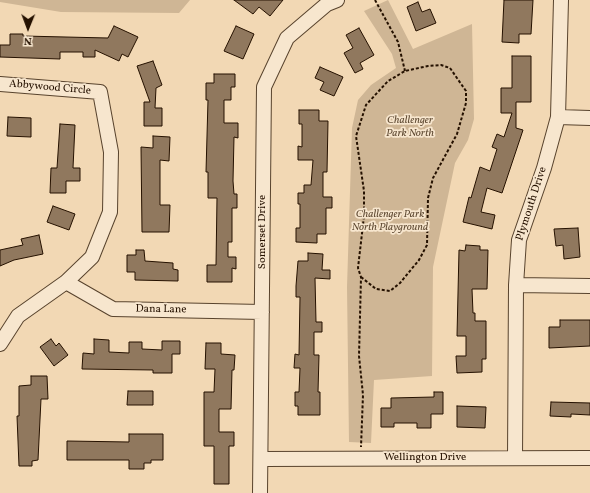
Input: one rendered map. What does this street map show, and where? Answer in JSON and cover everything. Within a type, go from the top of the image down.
[{"type":"street","name":"Somerset Drive","points":[[260,493],[264,87],[287,38],[327,4],[336,0]]},
{"type":"street","name":"Plymouth Drive","points":[[515,458],[516,285],[519,240],[544,168],[558,117],[560,0]]},
{"type":"street","name":"Abbywood Circle","points":[[0,84],[100,92],[111,152],[110,212],[92,257],[66,282]]},
{"type":"street","points":[[558,117],[590,118]]},
{"type":"street","name":"Dana Lane","points":[[66,282],[112,309],[262,312]]},
{"type":"street","points":[[0,344],[18,316],[66,282]]},
{"type":"street","points":[[516,285],[590,286]]},
{"type":"street","name":"Wellington Drive","points":[[261,459],[590,458]]},
{"type":"path","points":[[375,0],[398,42],[405,71]]},
{"type":"path","points":[[360,458],[363,395],[359,356],[361,277],[358,268],[358,257],[364,216],[364,191],[356,136],[366,104],[388,81],[405,71],[441,65],[450,68],[466,91],[466,103],[457,134],[433,178],[428,198],[427,245],[419,260],[400,283],[390,290],[376,289],[361,277]]},
{"type":"green space","points":[[0,0],[190,0],[179,13],[61,12],[0,2]]},
{"type":"green space","name":"Challenger Park North","points":[[388,0],[413,49],[472,24],[474,119],[468,140],[455,163],[433,267],[432,376],[374,380],[371,443],[349,442],[347,287],[352,128],[358,100],[371,85],[396,68],[392,54],[364,11]]},
{"type":"building","points":[[234,0],[283,0],[270,16],[259,7],[253,14]]},
{"type":"building","points":[[504,0],[533,0],[531,34],[519,34],[519,43],[502,42]]},
{"type":"building","points":[[418,2],[422,12],[430,9],[436,23],[416,31],[407,7]]},
{"type":"building","points":[[114,26],[138,37],[128,57],[122,54],[119,61],[95,50],[95,57],[83,57],[83,52],[60,52],[60,59],[0,57],[0,45],[10,45],[10,34],[23,34],[23,36],[108,38]]},
{"type":"building","points":[[236,26],[254,34],[243,59],[224,51]]},
{"type":"building","points":[[359,28],[374,55],[360,63],[363,69],[355,73],[344,53],[353,48],[346,35]]},
{"type":"building","points":[[512,56],[531,56],[531,102],[516,102],[516,128],[523,130],[502,193],[487,188],[481,212],[495,215],[492,229],[463,222],[469,197],[471,198],[480,167],[490,171],[497,149],[492,147],[497,134],[504,137],[512,113],[501,113],[501,88],[512,88]]},
{"type":"building","points":[[153,61],[162,85],[156,88],[155,108],[162,108],[162,126],[144,126],[144,102],[150,102],[137,66]]},
{"type":"building","points":[[320,67],[343,77],[334,96],[320,90],[324,82],[315,78]]},
{"type":"building","points":[[214,74],[235,74],[235,87],[231,87],[231,100],[224,100],[224,123],[238,123],[238,138],[234,137],[233,181],[234,194],[237,194],[237,208],[232,208],[232,242],[228,242],[228,257],[236,257],[236,269],[232,268],[232,282],[207,282],[207,265],[216,265],[217,198],[208,198],[208,172],[206,172],[208,100],[206,100],[206,83],[214,83]]},
{"type":"building","points":[[299,110],[319,110],[319,121],[328,121],[327,172],[323,172],[323,197],[332,197],[332,208],[326,208],[326,234],[317,234],[317,243],[296,242],[296,228],[300,228],[300,204],[298,204],[298,193],[304,193],[304,185],[311,185],[313,160],[298,160],[298,146],[302,147],[302,124],[299,124]]},
{"type":"building","points":[[8,117],[31,118],[31,137],[7,136]]},
{"type":"building","points":[[60,124],[75,125],[73,168],[80,168],[80,181],[66,181],[66,193],[50,193],[51,168],[57,168]]},
{"type":"building","points":[[153,136],[170,137],[169,161],[160,160],[160,205],[170,205],[169,232],[142,232],[141,147],[153,148]]},
{"type":"building","points":[[53,206],[75,214],[69,230],[47,222]]},
{"type":"building","points":[[578,228],[580,257],[564,259],[563,245],[556,246],[554,229]]},
{"type":"building","points":[[39,235],[43,254],[14,260],[0,266],[0,250],[23,245],[21,239]]},
{"type":"building","points":[[466,245],[480,246],[480,250],[488,250],[487,289],[472,289],[473,313],[475,313],[475,321],[486,321],[486,359],[482,359],[482,372],[457,373],[456,356],[466,356],[466,336],[457,336],[459,250],[465,251]]},
{"type":"building","points":[[136,250],[144,250],[145,261],[173,263],[173,269],[178,270],[178,281],[135,280],[135,272],[127,272],[127,255],[136,255]]},
{"type":"building","points":[[308,253],[323,254],[322,270],[330,270],[330,279],[315,278],[316,322],[322,322],[322,332],[314,332],[314,355],[319,355],[318,392],[320,392],[320,415],[298,415],[298,406],[295,406],[295,392],[299,392],[300,368],[294,368],[295,354],[299,355],[300,297],[296,297],[298,261],[308,261]]},
{"type":"building","points":[[560,320],[590,320],[590,346],[549,348],[549,327],[560,327]]},
{"type":"building","points":[[51,339],[56,346],[59,343],[68,355],[54,366],[40,347]]},
{"type":"building","points":[[94,339],[109,340],[109,352],[129,353],[129,342],[142,342],[142,349],[162,350],[162,341],[180,341],[180,354],[172,354],[172,373],[153,373],[153,370],[82,369],[83,353],[94,354]]},
{"type":"building","points":[[206,343],[221,343],[221,354],[235,355],[234,370],[232,370],[231,409],[219,409],[219,432],[234,432],[234,446],[229,446],[229,484],[214,484],[214,446],[204,446],[204,392],[214,392],[215,369],[205,369]]},
{"type":"building","points":[[31,376],[47,376],[48,399],[41,399],[38,460],[32,461],[32,466],[19,466],[17,416],[19,416],[19,386],[31,385]]},
{"type":"building","points":[[128,391],[153,391],[153,405],[127,405]]},
{"type":"building","points":[[434,392],[443,392],[443,414],[431,414],[431,428],[417,428],[417,423],[394,423],[394,427],[381,427],[381,408],[391,408],[391,398],[434,397]]},
{"type":"building","points":[[551,402],[590,403],[590,415],[571,414],[571,417],[550,416]]},
{"type":"building","points":[[457,406],[486,407],[485,428],[457,427]]},
{"type":"building","points":[[129,434],[163,434],[163,460],[151,460],[151,463],[144,463],[144,469],[129,469],[129,460],[67,460],[67,441],[129,442]]},
{"type":"park label","name":"Challenger Park North Playground","points":[[390,221]]}]
